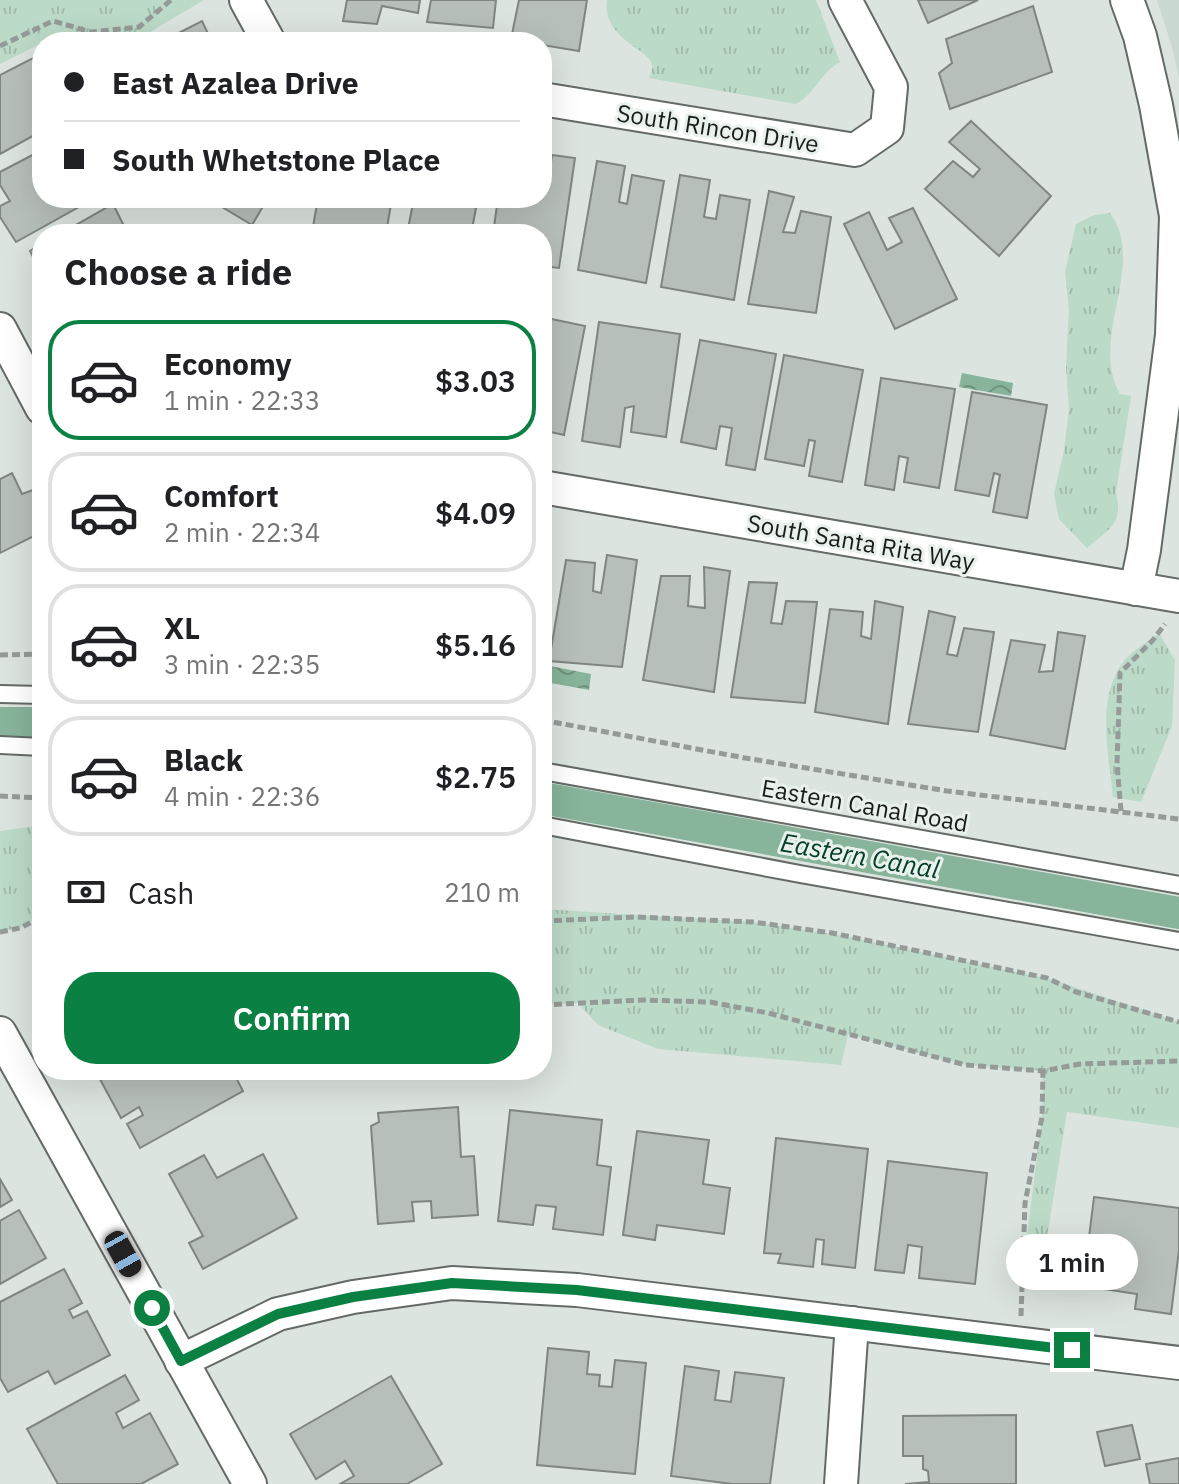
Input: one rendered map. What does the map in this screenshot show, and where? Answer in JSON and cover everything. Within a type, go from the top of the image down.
[{"type":"street","points":[[246,0],[264,32]]},
{"type":"street","name":"South Rincon Drive","points":[[552,101],[855,150],[887,128],[891,87],[845,0]]},
{"type":"street","points":[[1127,0],[1140,36],[1156,105],[1177,217],[1172,335],[1144,550],[1136,589]]},
{"type":"street","points":[[0,329],[32,389]]},
{"type":"street","name":"South Santa Rita Way","points":[[552,489],[1136,589],[1172,610]]},
{"type":"street","points":[[0,1033],[250,1484]]},
{"type":"street","points":[[181,1361],[278,1314],[353,1297],[452,1283],[577,1290],[1179,1363]]},
{"type":"street","points":[[841,1484],[852,1323]]},
{"type":"lane","points":[[0,694],[32,695]]},
{"type":"lane","points":[[0,745],[32,747]]},
{"type":"lane","name":"Eastern Canal Road","points":[[552,773],[1179,885]]},
{"type":"lane","points":[[552,827],[1179,941]]},
{"type":"path","points":[[0,46],[53,21],[91,32],[139,27],[171,0]]},
{"type":"path","points":[[1121,811],[1117,764],[1120,673],[1172,610]]},
{"type":"path","points":[[0,655],[32,654]]},
{"type":"path","points":[[552,722],[947,791],[1179,819]]},
{"type":"path","points":[[0,796],[32,798]]},
{"type":"path","points":[[552,921],[636,917],[753,922],[832,933],[1047,978],[1076,992],[1179,1022]]},
{"type":"path","points":[[0,932],[32,922]]},
{"type":"path","points":[[552,1004],[642,1000],[710,1002],[768,1013],[966,1065],[1043,1071],[1080,1064],[1179,1061]]},
{"type":"path","points":[[1018,1343],[1025,1263],[1025,1203],[1042,1117],[1043,1071]]},
{"type":"shaded area","points":[[1157,0],[1179,0],[1179,78],[1172,47]]},
{"type":"green space","points":[[0,0],[204,0],[150,32],[32,32],[32,48],[0,64]]},
{"type":"green space","points":[[607,0],[816,0],[840,62],[795,104],[649,78],[650,60],[618,34],[607,13]]},
{"type":"green space","points":[[1110,213],[1120,233],[1123,255],[1110,349],[1112,372],[1120,394],[1131,396],[1116,493],[1116,519],[1108,531],[1087,548],[1059,519],[1054,494],[1069,409],[1066,367],[1069,310],[1065,272],[1076,224],[1094,215]]},
{"type":"green space","points":[[1159,633],[1175,660],[1172,726],[1141,802],[1113,797],[1106,727],[1109,692],[1124,661]]},
{"type":"green space","points":[[32,826],[32,920],[20,928],[0,931],[0,831]]},
{"type":"green space","points":[[552,910],[753,922],[845,936],[1047,978],[1179,1022],[1179,1128],[1067,1112],[1042,1269],[1025,1251],[1042,1117],[1043,1071],[966,1065],[848,1035],[841,1065],[658,1049],[598,1025],[578,1003],[552,1004]]},
{"type":"water","points":[[962,373],[1013,383],[1011,396],[959,387]]},
{"type":"water","points":[[552,666],[591,674],[589,690],[552,683]]},
{"type":"building","points":[[347,0],[420,0],[418,13],[382,6],[377,24],[343,21]]},
{"type":"building","points":[[431,0],[496,0],[493,28],[427,22]]},
{"type":"building","points":[[519,0],[587,0],[579,51],[552,47],[552,32],[512,32]]},
{"type":"building","points":[[918,0],[978,0],[928,23]]},
{"type":"building","points":[[1033,6],[1052,72],[950,109],[939,73],[952,63],[946,39]]},
{"type":"building","points":[[202,21],[207,32],[181,32]]},
{"type":"building","points":[[32,59],[32,136],[0,154],[0,75]]},
{"type":"building","points":[[971,121],[1051,196],[999,256],[925,189],[953,161],[973,177],[980,169],[949,142]]},
{"type":"building","points":[[32,155],[32,208],[77,208],[48,224],[32,224],[32,233],[16,242],[0,217],[0,206],[10,201],[0,185],[0,172]]},
{"type":"building","points":[[552,155],[575,158],[559,268],[552,267],[552,224],[494,224],[497,208],[552,208]]},
{"type":"building","points":[[597,161],[625,166],[619,202],[627,204],[632,175],[664,181],[646,283],[578,270]]},
{"type":"building","points":[[680,175],[710,180],[704,217],[716,219],[720,195],[750,200],[734,300],[661,287]]},
{"type":"building","points":[[769,191],[794,197],[783,232],[795,233],[801,211],[831,217],[816,313],[748,304]]},
{"type":"building","points":[[106,208],[115,208],[123,224],[78,224]]},
{"type":"building","points":[[224,208],[262,208],[250,224]]},
{"type":"building","points":[[316,208],[390,208],[388,224],[314,224]]},
{"type":"building","points":[[412,208],[476,208],[473,224],[409,224]]},
{"type":"building","points":[[913,208],[957,299],[895,329],[844,224],[869,212],[887,250],[902,242],[889,218]]},
{"type":"building","points":[[552,319],[585,326],[564,435],[552,432]]},
{"type":"building","points":[[599,322],[680,334],[666,437],[631,432],[634,406],[625,408],[620,447],[582,441]]},
{"type":"building","points":[[700,340],[776,354],[755,470],[726,465],[732,428],[720,426],[716,449],[681,442]]},
{"type":"building","points":[[784,355],[863,370],[842,482],[809,476],[815,441],[809,440],[804,466],[765,459]]},
{"type":"building","points":[[881,378],[955,389],[939,488],[904,482],[908,458],[899,456],[894,490],[865,485]]},
{"type":"building","points":[[972,392],[1047,405],[1027,518],[993,512],[1000,475],[994,473],[989,496],[955,490]]},
{"type":"building","points":[[12,473],[22,494],[32,490],[32,537],[0,553],[0,479]]},
{"type":"building","points":[[607,555],[637,560],[622,667],[552,661],[552,643],[566,560],[595,563],[593,591],[601,593]]},
{"type":"building","points":[[704,567],[730,571],[714,692],[643,680],[661,576],[690,576],[688,606],[705,608]]},
{"type":"building","points":[[749,582],[777,583],[771,623],[782,624],[786,601],[817,602],[805,703],[731,697]]},
{"type":"building","points":[[875,601],[903,607],[888,724],[815,712],[830,609],[863,612],[861,636],[871,639]]},
{"type":"building","points":[[929,611],[955,617],[947,654],[957,656],[964,628],[994,632],[978,732],[908,724]]},
{"type":"building","points":[[1058,632],[1085,636],[1065,749],[990,735],[1011,640],[1045,645],[1039,672],[1053,671]]},
{"type":"building","points":[[100,1080],[237,1080],[243,1091],[140,1148],[127,1124],[143,1115],[139,1107],[121,1118]]},
{"type":"building","points":[[458,1107],[461,1157],[474,1156],[478,1215],[432,1218],[431,1201],[412,1202],[414,1221],[378,1224],[371,1126],[379,1122],[378,1113]]},
{"type":"building","points":[[510,1110],[602,1120],[597,1165],[611,1167],[603,1235],[553,1229],[556,1207],[536,1205],[533,1225],[498,1221]]},
{"type":"building","points":[[637,1131],[709,1140],[703,1184],[730,1188],[724,1234],[657,1225],[655,1240],[623,1235]]},
{"type":"building","points":[[776,1138],[868,1149],[855,1268],[822,1264],[824,1240],[816,1239],[813,1267],[778,1263],[781,1254],[764,1253]]},
{"type":"building","points":[[263,1154],[297,1218],[203,1269],[189,1243],[203,1236],[169,1174],[204,1155],[217,1178]]},
{"type":"building","points":[[888,1161],[987,1173],[975,1284],[919,1278],[922,1247],[908,1245],[904,1273],[875,1270]]},
{"type":"building","points":[[0,1179],[12,1200],[0,1207]]},
{"type":"building","points":[[1094,1197],[1179,1208],[1179,1250],[1171,1314],[1135,1309],[1137,1294],[1083,1286]]},
{"type":"building","points":[[19,1210],[46,1258],[0,1284],[0,1221]]},
{"type":"building","points":[[64,1269],[82,1303],[69,1310],[73,1318],[87,1311],[110,1355],[55,1384],[48,1371],[8,1392],[0,1378],[0,1302]]},
{"type":"building","points":[[548,1348],[589,1352],[587,1374],[600,1375],[599,1386],[612,1387],[615,1360],[646,1363],[635,1474],[537,1465]]},
{"type":"building","points":[[685,1366],[719,1371],[715,1400],[731,1402],[735,1372],[784,1378],[770,1484],[732,1484],[671,1476]]},
{"type":"building","points":[[125,1375],[139,1400],[116,1413],[123,1428],[150,1413],[178,1464],[141,1484],[58,1484],[27,1429]]},
{"type":"building","points":[[391,1376],[442,1464],[407,1484],[340,1484],[354,1476],[345,1461],[316,1479],[290,1434]]},
{"type":"building","points":[[1016,1415],[1016,1484],[905,1484],[929,1482],[928,1471],[923,1469],[923,1456],[903,1456],[903,1416]]},
{"type":"building","points":[[1132,1425],[1140,1459],[1105,1466],[1097,1432]]},
{"type":"building","points":[[1179,1458],[1179,1484],[1150,1484],[1146,1464]]},
{"type":"waterway","name":"Eastern Canal","points":[[0,723],[32,723]]},
{"type":"waterway","name":"Eastern Canal","points":[[552,800],[1179,913]]},
{"type":"route","points":[[152,1308],[181,1361],[278,1314],[353,1297],[452,1283],[577,1290],[1072,1350]]}]
